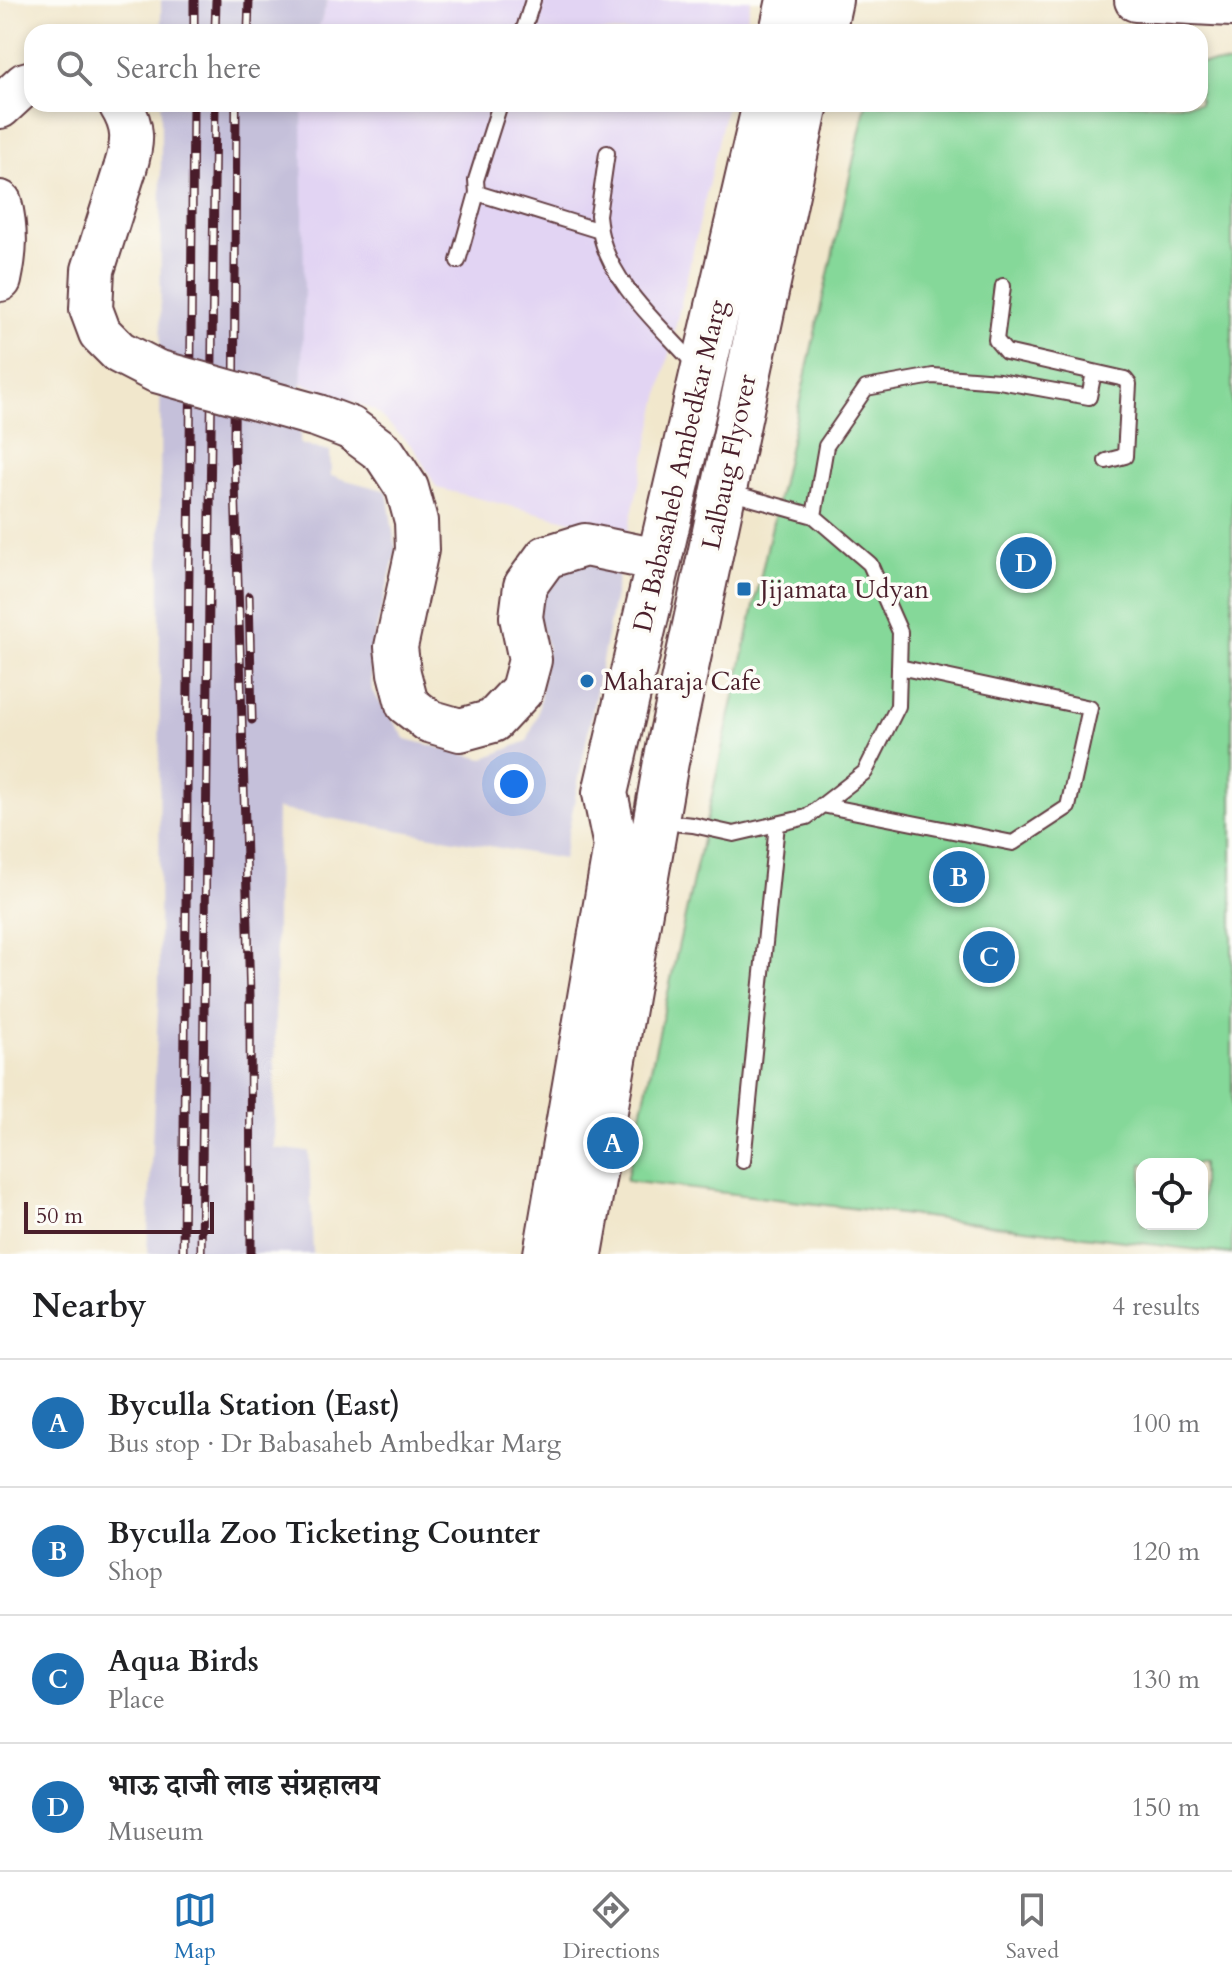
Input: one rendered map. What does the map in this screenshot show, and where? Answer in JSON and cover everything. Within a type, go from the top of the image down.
[{"type":"highway","points":[[784,24],[789,0]]},
{"type":"highway","points":[[806,24],[812,0]]},
{"type":"highway","points":[[825,24],[830,0]]},
{"type":"highway","points":[[848,24],[853,0]]},
{"type":"highway","name":"Dr Babasaheb Ambedkar Marg","points":[[546,1254],[616,846],[605,793],[763,112]]},
{"type":"highway","name":"Lalbaug Flyover","points":[[580,1254],[655,822],[649,763],[785,112]]},
{"type":"highway","name":"Lalbaug Flyover","points":[[616,846],[649,763],[804,112]]},
{"type":"highway","points":[[655,822],[679,788],[828,112]]},
{"type":"street","points":[[1136,0],[1232,5]]},
{"type":"street","points":[[0,107],[24,85]]},
{"type":"street","points":[[125,112],[130,120],[132,146],[93,270],[91,309],[100,333],[119,352],[156,371],[318,416],[350,428],[384,453],[407,488],[416,521],[417,550],[396,647],[407,704],[429,721],[460,730],[493,721],[522,690],[530,660],[521,617],[525,586],[546,557],[585,545],[658,560]]},
{"type":"street","points":[[0,202],[7,251],[0,280]]},
{"type":"lane","points":[[526,24],[533,0]]},
{"type":"lane","points":[[458,261],[477,193],[476,180],[497,112]]},
{"type":"lane","points":[[607,153],[598,215],[603,247],[622,282],[702,373]]},
{"type":"lane","points":[[477,193],[600,231]]},
{"type":"lane","points":[[1003,286],[996,340],[1006,352],[1125,379],[1129,384],[1125,456],[1106,461]]},
{"type":"lane","points":[[814,516],[826,446],[866,388],[933,376],[999,381],[1089,397],[1094,372]]},
{"type":"lane","points":[[655,822],[693,825],[734,834],[807,817],[865,772],[898,706],[900,632],[870,564],[814,516],[743,496]]},
{"type":"lane","points":[[822,805],[1013,843],[1068,807],[1090,708],[899,667]]},
{"type":"lane","points":[[743,1161],[777,824]]},
{"type":"shaded area","points":[[161,0],[328,0],[320,24],[161,24]]},
{"type":"shaded area","points":[[328,0],[751,0],[746,24],[320,24]]},
{"type":"shaded area","points":[[161,112],[302,112],[304,290],[300,444],[330,451],[331,476],[387,491],[396,551],[370,655],[372,691],[406,739],[483,759],[527,741],[538,714],[547,646],[538,615],[546,584],[578,562],[620,569],[563,859],[277,809],[274,1148],[309,1152],[313,1254],[147,1254],[159,988]]},
{"type":"shaded area","points":[[302,112],[725,112],[627,535],[437,488],[414,448],[374,410],[301,383]]},
{"type":"green space","points":[[1208,63],[1232,64],[1232,1254],[626,1181],[864,112],[1208,112]]},
{"type":"railway","points":[[194,0],[194,24]]},
{"type":"railway","points":[[215,24],[216,0]]},
{"type":"railway","points":[[248,24],[249,0]]},
{"type":"railway","points":[[183,1254],[193,112]]},
{"type":"railway","points":[[201,1254],[215,112]]},
{"type":"railway","points":[[236,112],[234,448],[250,996],[251,1254]]},
{"type":"railway","points":[[249,596],[252,720]]},
{"type":"place","name":"भाऊ दाजी लाड संग्रहालय","points":[[1026,563]]},
{"type":"place","name":"Jijamata Udyan","points":[[744,589]]},
{"type":"place","name":"Maharaja Cafe","points":[[587,681]]},
{"type":"place","name":"Byculla Zoo Ticketing Counter","points":[[959,877]]},
{"type":"place","name":"Aqua Birds","points":[[989,957]]},
{"type":"place","name":"Byculla Station (East)","points":[[613,1143]]}]
